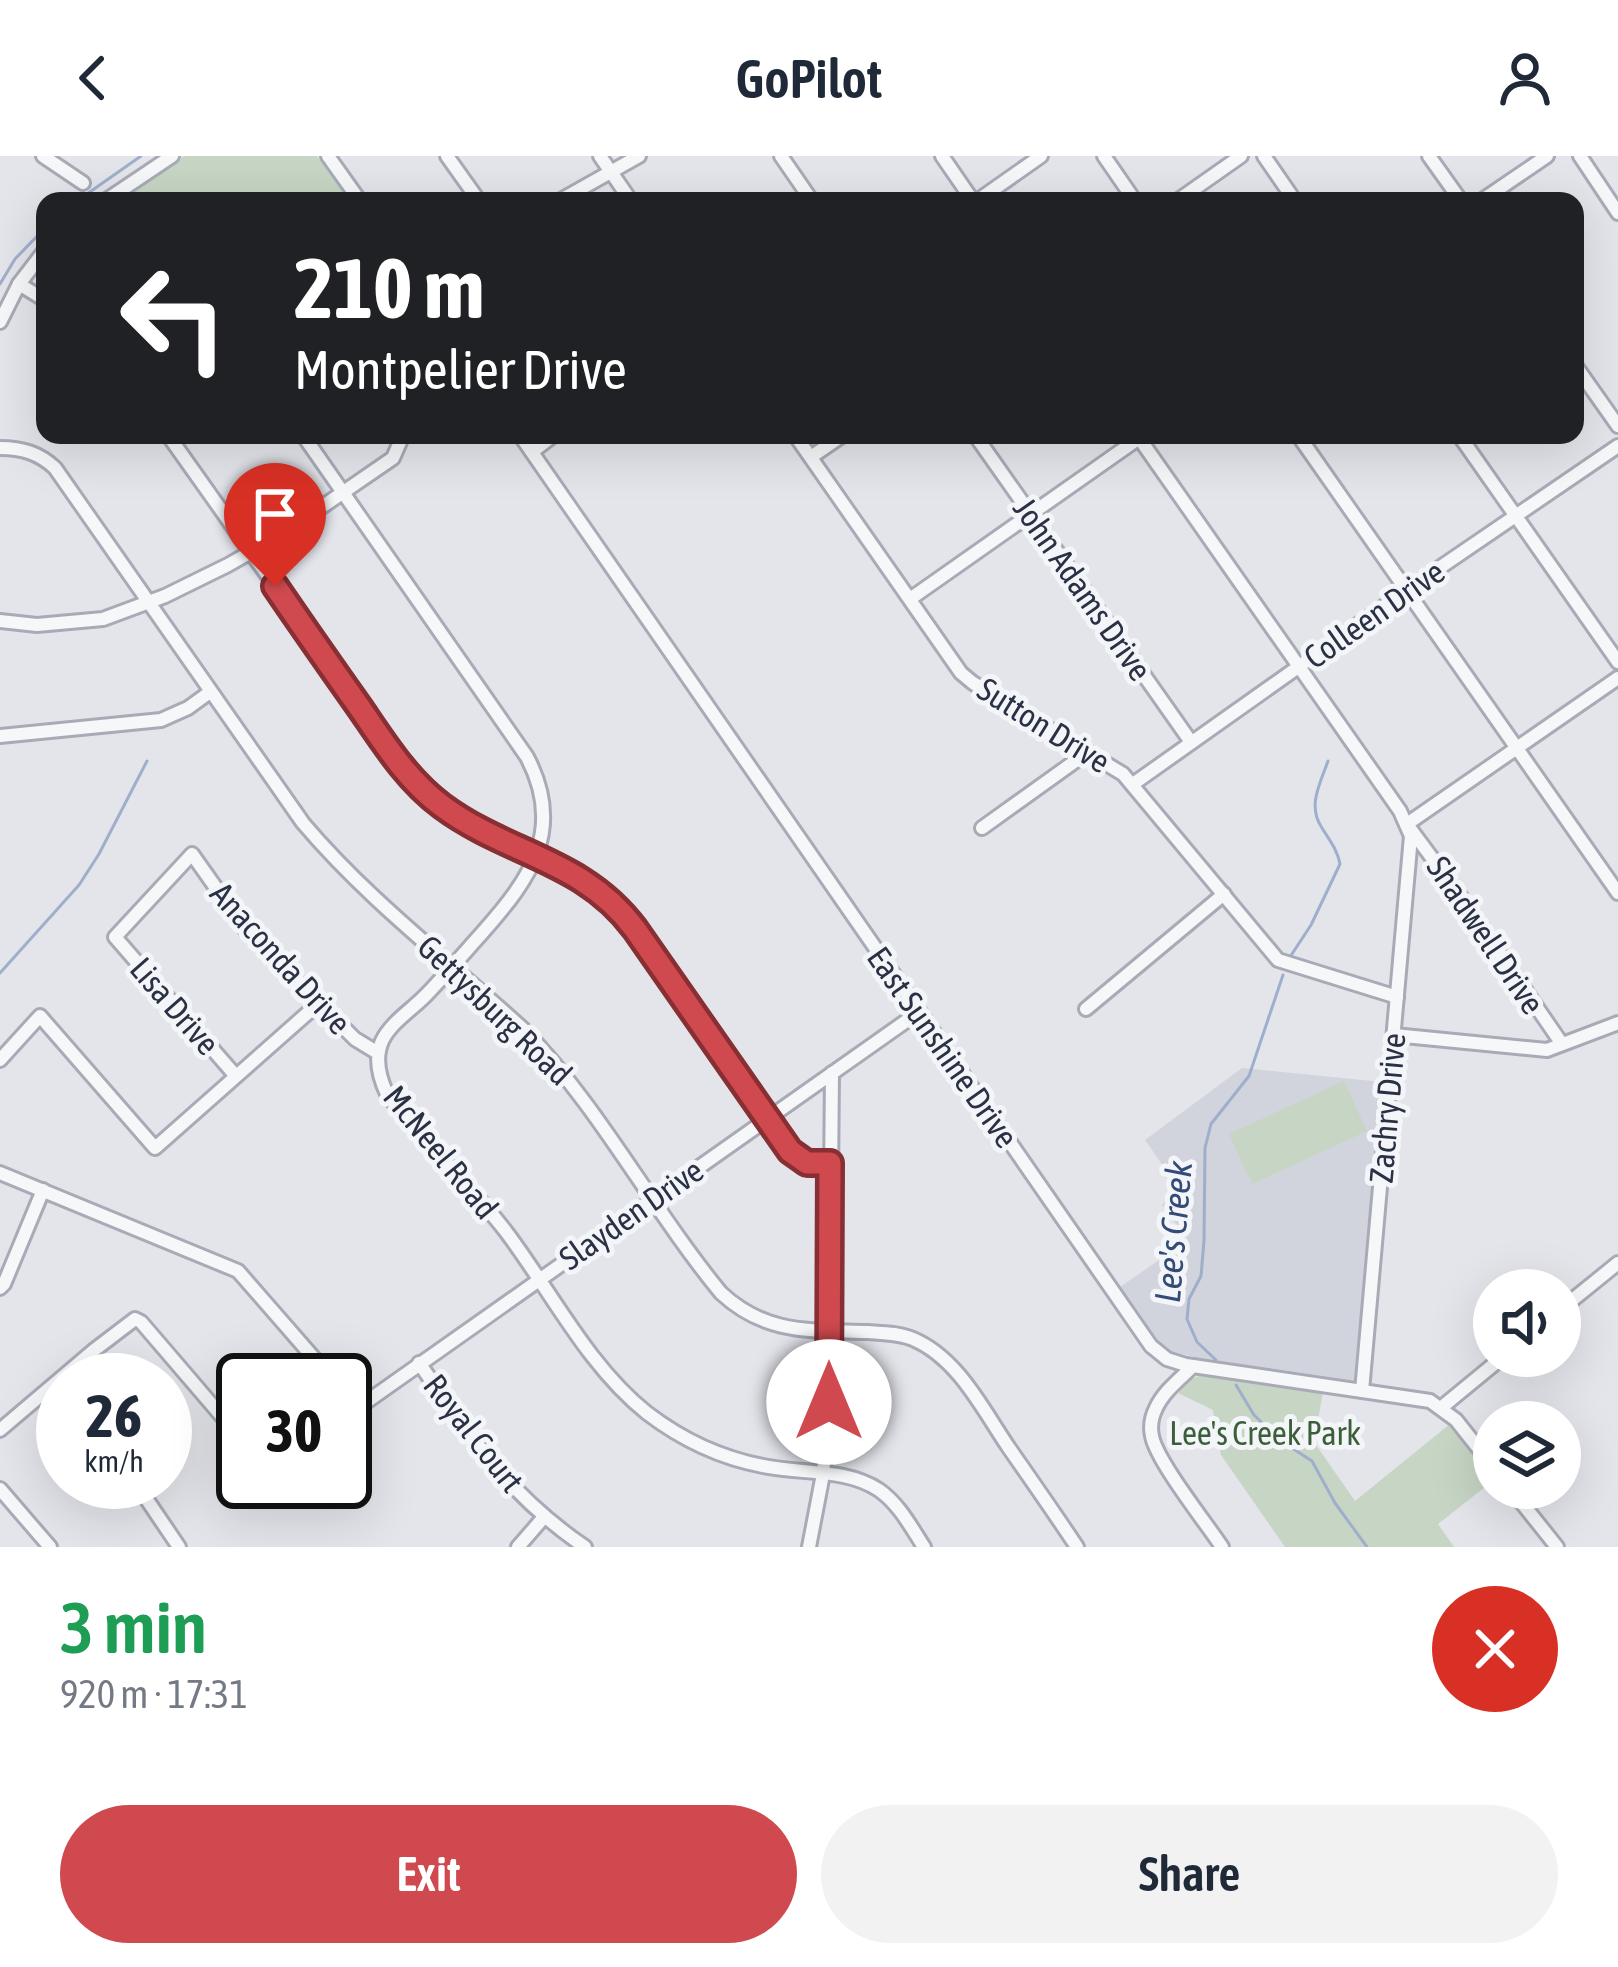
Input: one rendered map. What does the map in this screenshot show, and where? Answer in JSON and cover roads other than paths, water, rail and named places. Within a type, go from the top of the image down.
[{"type":"street","points":[[43,156],[82,182]]},
{"type":"street","points":[[121,192],[172,156]]},
{"type":"street","points":[[328,156],[353,192]]},
{"type":"street","points":[[447,156],[473,192]]},
{"type":"street","points":[[600,156],[625,192]]},
{"type":"street","points":[[575,192],[639,156]]},
{"type":"street","points":[[781,156],[806,192]]},
{"type":"street","points":[[942,156],[968,192]]},
{"type":"street","points":[[988,192],[1041,156]]},
{"type":"street","points":[[1104,156],[1129,192]]},
{"type":"street","points":[[1190,192],[1241,156]]},
{"type":"street","points":[[1264,156],[1289,192]]},
{"type":"street","points":[[1430,156],[1455,192]]},
{"type":"street","points":[[1493,192],[1547,156]]},
{"type":"street","points":[[1580,156],[1618,213]]},
{"type":"street","points":[[0,322],[36,262]]},
{"type":"street","points":[[19,284],[36,294]]},
{"type":"street","points":[[1584,378],[1618,426]]},
{"type":"street","points":[[174,444],[408,774],[445,808],[480,830],[590,883],[626,917],[795,1156],[807,1163],[830,1163]]},
{"type":"street","name":"McNeel Road","points":[[309,444],[527,758],[543,806],[537,856],[512,900],[389,1030],[378,1053],[381,1082],[391,1100],[500,1225],[610,1378],[648,1413],[670,1429],[732,1458],[851,1478],[877,1489],[900,1511],[924,1547]]},
{"type":"street","points":[[0,621],[37,625],[103,619],[149,602],[251,553],[393,458],[399,444]]},
{"type":"street","name":"East Sunshine Drive","points":[[526,444],[1151,1346],[1167,1359],[1193,1366],[1430,1401],[1442,1407]]},
{"type":"street","points":[[532,452],[542,444]]},
{"type":"street","name":"Sutton Drive","points":[[802,444],[968,679],[1123,774],[1278,960],[1396,997]]},
{"type":"street","points":[[811,457],[830,444]]},
{"type":"street","name":"John Adams Drive","points":[[981,444],[1191,742]]},
{"type":"street","points":[[910,599],[1129,444]]},
{"type":"street","name":"Shadwell Drive","points":[[1145,444],[1562,1044]]},
{"type":"street","points":[[1304,444],[1618,893]]},
{"type":"street","points":[[1465,444],[1618,662]]},
{"type":"street","name":"Colleen Drive","points":[[1132,784],[1618,446]]},
{"type":"street","name":"Gettysburg Road","points":[[0,448],[24,449],[55,468],[303,823],[333,858],[524,1030],[565,1073],[712,1282],[733,1304],[778,1326],[906,1335],[928,1346],[960,1376],[1077,1547]]},
{"type":"street","points":[[1408,825],[1618,678]]},
{"type":"street","points":[[0,736],[161,720],[210,692]]},
{"type":"street","points":[[982,828],[1088,752]]},
{"type":"street","name":"Zachry Drive","points":[[1362,1390],[1411,836],[1408,825]]},
{"type":"street","name":"Anaconda Drive","points":[[115,937],[192,854],[245,929],[355,1039],[378,1053]]},
{"type":"street","points":[[1086,1009],[1224,894]]},
{"type":"street","name":"Lisa Drive","points":[[115,937],[235,1075]]},
{"type":"street","points":[[0,1060],[40,1016],[154,1148],[319,1003]]},
{"type":"street","name":"Slayden Drive","points":[[372,1397],[919,1012]]},
{"type":"street","points":[[1394,1036],[1547,1050],[1618,1023]]},
{"type":"street","points":[[809,1547],[823,1474],[829,1402],[832,1073]]},
{"type":"street","points":[[0,1173],[238,1271],[309,1353]]},
{"type":"street","points":[[0,1288],[43,1190]]},
{"type":"street","points":[[1581,1293],[1618,1263]]},
{"type":"street","points":[[91,1353],[135,1319],[167,1353]]},
{"type":"street","name":"Royal Court","points":[[419,1363],[514,1490],[585,1547]]},
{"type":"street","points":[[1193,1366],[1156,1407],[1152,1437],[1159,1455],[1222,1547]]},
{"type":"street","points":[[1473,1441],[1442,1407],[1478,1377]]},
{"type":"street","points":[[192,1382],[216,1410]]},
{"type":"street","points":[[0,1430],[36,1399]]},
{"type":"street","points":[[0,1489],[50,1547]]},
{"type":"street","points":[[153,1509],[179,1547]]},
{"type":"street","points":[[1527,1509],[1557,1547]]},
{"type":"street","points":[[518,1547],[544,1517]]},
{"type":"waterway","points":[[90,192],[141,156]]},
{"type":"waterway","points":[[0,284],[36,237]]},
{"type":"waterway","points":[[0,973],[79,885],[147,761]]},
{"type":"waterway","name":"Lee's Creek","points":[[1290,957],[1340,864],[1315,811],[1328,761]]},
{"type":"waterway","name":"Lee's Creek","points":[[1216,1360],[1197,1342],[1187,1319],[1189,1299],[1201,1276],[1205,1148],[1211,1124],[1249,1076],[1283,975]]},
{"type":"waterway","name":"Lee's Creek","points":[[1236,1385],[1254,1415],[1312,1461],[1367,1547]]},
{"type":"park label","name":"Lee's Creek Park","points":[[1265,1433]]}]
